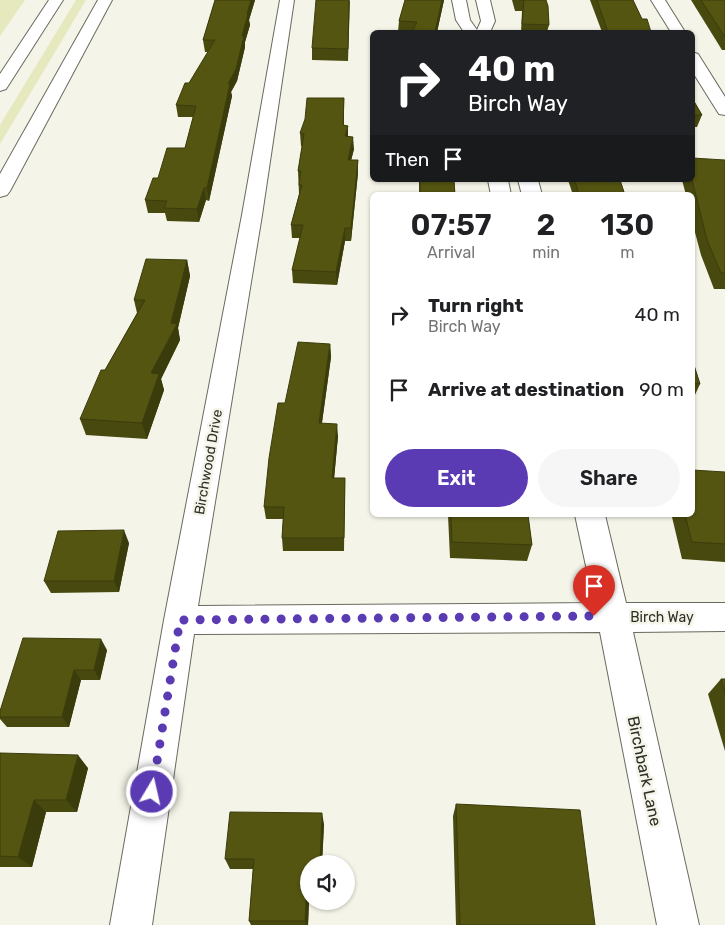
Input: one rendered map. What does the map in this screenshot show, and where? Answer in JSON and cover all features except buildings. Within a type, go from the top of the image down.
[{"type":"main road","points":[[0,86],[56,0]]},
{"type":"main road","points":[[0,191],[105,0]]},
{"type":"main road","name":"Birchwood Drive","points":[[131,925],[180,620],[252,215],[287,0]]},
{"type":"main road","points":[[459,0],[462,20],[470,30]]},
{"type":"main road","points":[[483,0],[488,21],[484,30]]},
{"type":"main road","points":[[658,0],[677,30]]},
{"type":"main road","points":[[695,62],[725,110]]},
{"type":"main road","name":"Birchbark Lane","points":[[590,517],[678,925]]},
{"type":"main road","name":"Birch Way","points":[[180,620],[613,616],[725,617]]},
{"type":"green space","points":[[0,0],[25,0],[0,36]]},
{"type":"green space","points":[[76,0],[86,0],[0,144],[0,125]]},
{"type":"route","points":[[152,792],[180,620],[594,616]]}]
